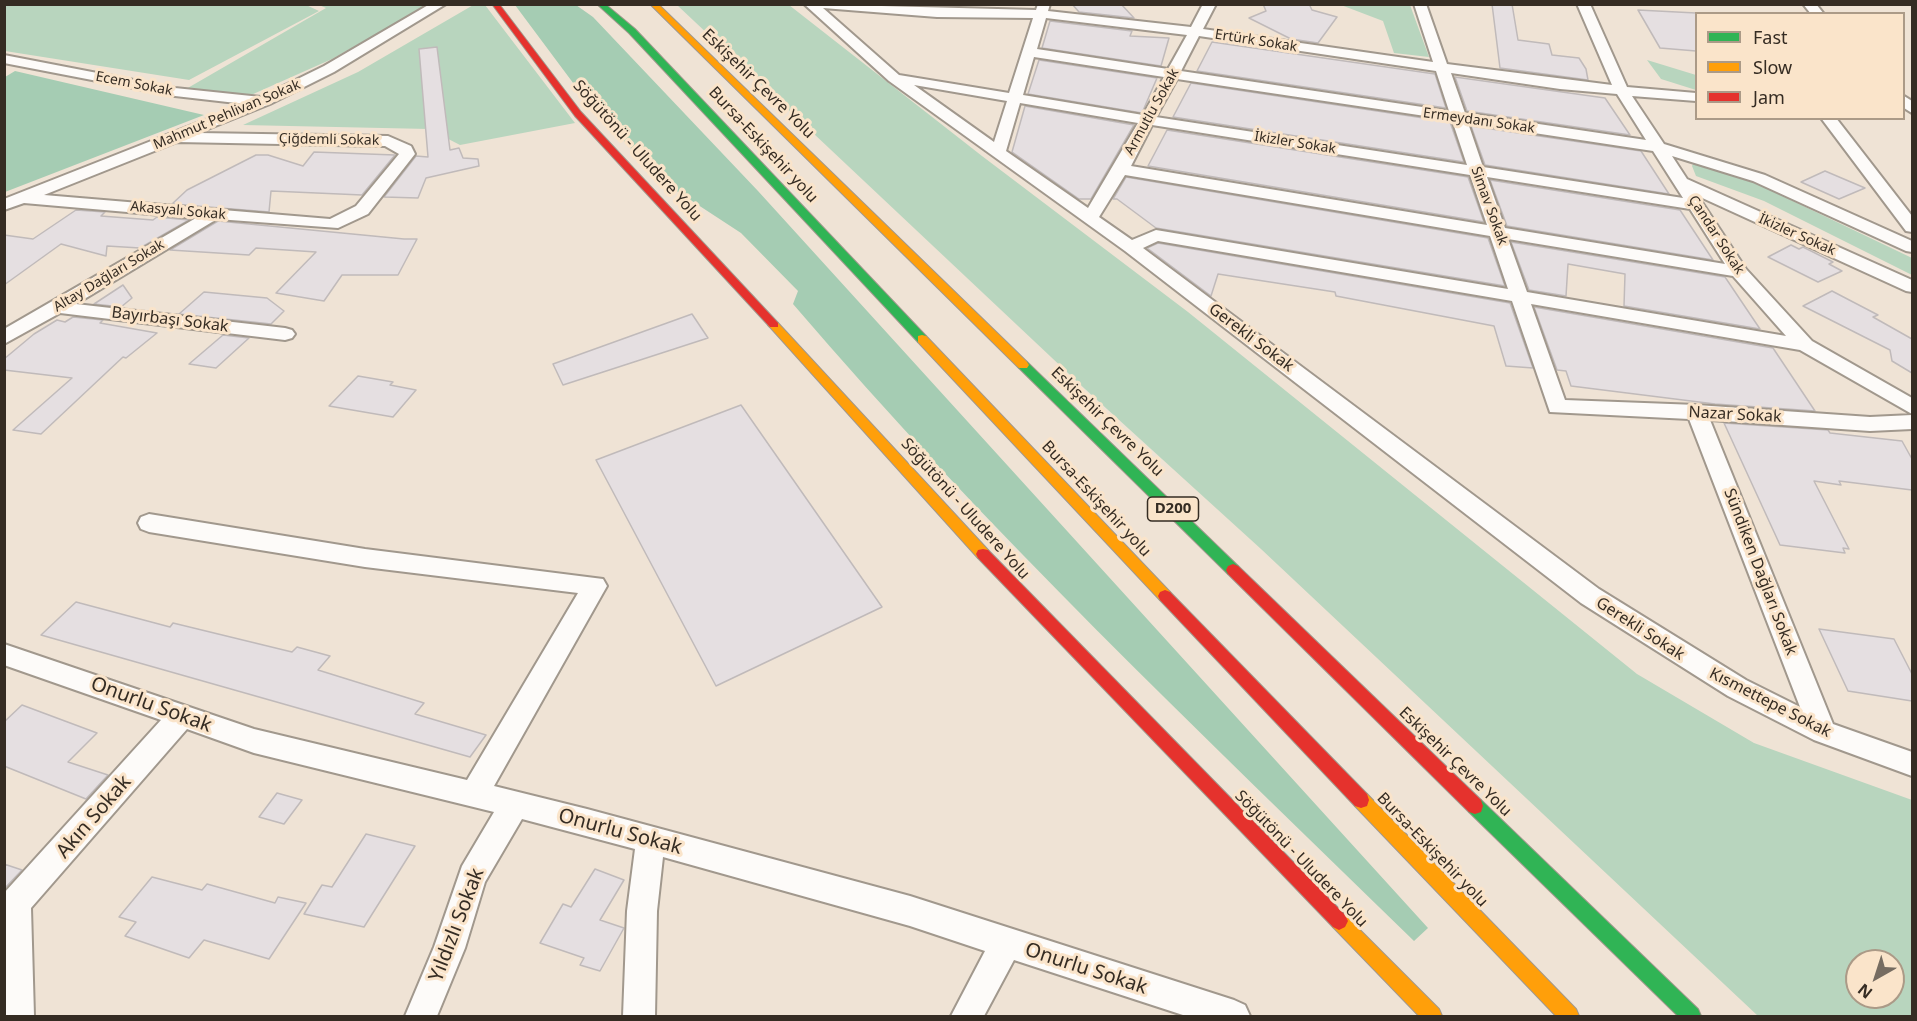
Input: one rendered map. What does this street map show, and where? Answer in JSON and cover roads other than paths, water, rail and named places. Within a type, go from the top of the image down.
[{"type":"main road","name":"Söğütönü - Uludere Yolu","points":[[495,4],[578,114],[895,455],[1015,590],[1432,1017]]},
{"type":"main road","points":[[586,4],[632,31]]},
{"type":"main road","name":"Bursa-Eskişehir yolu","points":[[600,4],[632,31],[1147,578],[1569,1017]]},
{"type":"main road","name":"Eskişehir Çevre Yolu","points":[[653,4],[1691,1017]]},
{"type":"street","name":"Mahmut Pehlivan Sokak","points":[[4,205],[265,101],[329,69],[440,4]]},
{"type":"street","name":"Ertürk Sokak","points":[[812,4],[937,13],[1043,9],[1440,69],[1622,91],[1695,97]]},
{"type":"street","name":"Gerekli Sokak","points":[[812,4],[894,78],[1131,248],[1590,596],[1696,665]]},
{"type":"street","name":"Armutlu Sokak","points":[[1090,218],[1120,169],[1210,4]]},
{"type":"street","name":"Simav Sokak","points":[[1420,4],[1440,69],[1521,297],[1557,407]]},
{"type":"street","name":"Çandar Sokak","points":[[1583,4],[1622,91],[1739,272],[1805,345],[1912,407]]},
{"type":"street","points":[[998,152],[1013,96],[1043,9]]},
{"type":"street","name":"Ermeydanı Sokak","points":[[1028,52],[1659,147],[1759,178],[1912,247]]},
{"type":"street","name":"Ecem Sokak","points":[[4,59],[175,92],[223,99],[265,101]]},
{"type":"street","name":"İkizler Sokak","points":[[894,78],[1147,120],[1696,205]]},
{"type":"street","points":[[1830,120],[1912,227]]},
{"type":"street","name":"Çiğdemli Sokak","points":[[177,137],[388,141],[406,149],[407,154],[362,210],[332,224]]},
{"type":"street","points":[[1120,169],[1739,272]]},
{"type":"street","name":"İkizler Sokak","points":[[1681,182],[1912,287]]},
{"type":"street","name":"Akasyalı Sokak","points":[[24,198],[332,224]]},
{"type":"street","name":"Altay Dağları Sokak","points":[[4,338],[213,214]]},
{"type":"street","points":[[1131,248],[1156,235],[1805,345]]},
{"type":"street","name":"Bayırbaşı Sokak","points":[[56,308],[285,334]]},
{"type":"street","name":"Nazar Sokak","points":[[1557,407],[1697,412],[1870,424],[1912,422]]},
{"type":"street","name":"Sündiken Dağları Sokak","points":[[1697,412],[1823,732]]},
{"type":"street","points":[[149,522],[365,558],[595,586],[474,794]]},
{"type":"street","name":"Onurlu Sokak","points":[[4,654],[254,741],[515,804],[910,911],[1234,1017]]},
{"type":"street","name":"Kısmettepe Sokak","points":[[1696,665],[1823,732],[1912,764]]},
{"type":"street","name":"Akın Sokak","points":[[10,911],[182,716]]},
{"type":"street","name":"Yıldızlı Sokak","points":[[421,1017],[449,948],[472,876],[515,804]]},
{"type":"street","points":[[639,1017],[642,911],[651,840]]},
{"type":"street","points":[[10,911],[18,1017]]},
{"type":"street","points":[[967,1017],[1006,943]]}]
